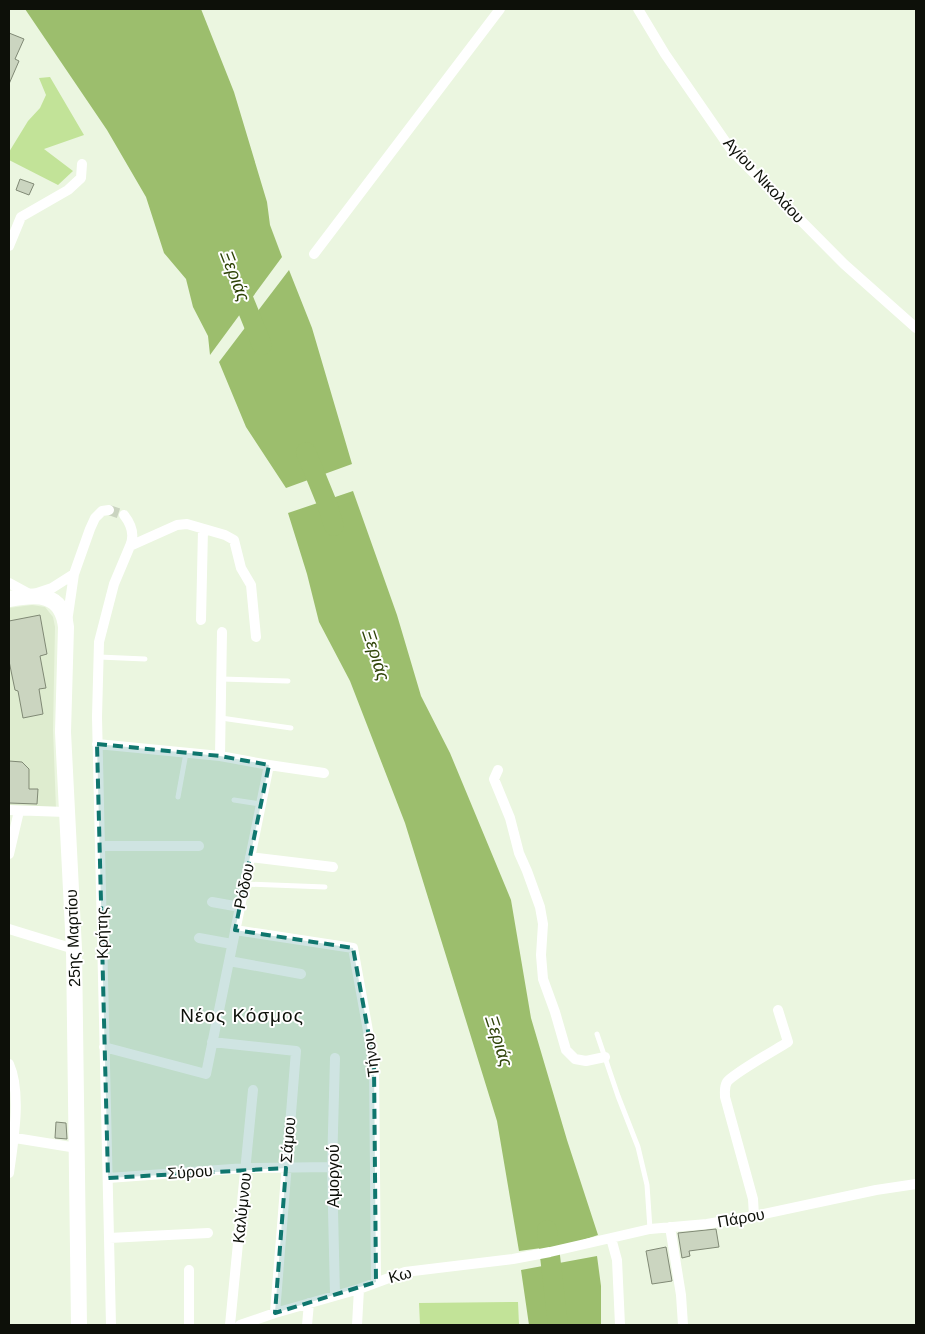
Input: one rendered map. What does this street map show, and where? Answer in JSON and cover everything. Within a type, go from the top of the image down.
[{"type":"main road","points":[[9,599],[31,595]]},
{"type":"main road","name":"25ης Μαρτίου","points":[[31,595],[42,596],[60,607],[66,628],[63,732],[74,949],[79,1325]]},
{"type":"street","points":[[314,254],[500,9]]},
{"type":"street","name":"Αγίου Νικολάου","points":[[638,9],[664,54],[732,151],[844,264],[916,328]]},
{"type":"street","points":[[9,246],[21,217],[68,190],[81,178],[82,164]]},
{"type":"street","points":[[66,628],[74,574],[95,518],[102,511],[109,510]]},
{"type":"street","name":"Κρήτης","points":[[111,1325],[97,744],[98,657],[99,642],[114,584],[132,540],[129,521],[124,515]]},
{"type":"street","points":[[130,546],[176,525],[187,524],[226,535],[234,540],[241,568],[251,585],[256,636]]},
{"type":"street","points":[[200,620],[203,529]]},
{"type":"street","points":[[9,583],[31,595],[52,588],[74,574]]},
{"type":"street","points":[[220,756],[222,632]]},
{"type":"street","points":[[97,744],[220,756],[324,773]]},
{"type":"street","name":"Ρόδου","points":[[104,1047],[206,1074],[269,765]]},
{"type":"street","points":[[498,770],[494,779],[510,818],[519,853],[540,907],[543,924],[541,955],[543,980],[556,1012],[566,1050],[575,1059],[586,1061],[605,1057]]},
{"type":"street","points":[[9,854],[14,811],[66,812]]},
{"type":"street","points":[[100,846],[199,846]]},
{"type":"street","points":[[250,857],[333,866]]},
{"type":"street","points":[[212,902],[240,907]]},
{"type":"street","points":[[9,930],[74,949]]},
{"type":"street","name":"Τήνου","points":[[235,930],[353,948],[374,1064],[376,1282]]},
{"type":"street","points":[[199,938],[232,944]]},
{"type":"street","points":[[229,961],[301,974]]},
{"type":"street","points":[[754,1216],[753,1199],[724,1088],[728,1080],[788,1042],[778,1010]]},
{"type":"street","name":"Σάμου","points":[[212,1042],[296,1051],[275,1313]]},
{"type":"street","name":"Αμοργού","points":[[335,1058],[332,1167],[335,1295]]},
{"type":"street","points":[[9,1064],[14,1078],[9,1174]]},
{"type":"street","name":"Καλύμνου","points":[[230,1325],[253,1090]]},
{"type":"street","points":[[11,1137],[77,1148]]},
{"type":"street","name":"Σύρου","points":[[108,1178],[246,1168],[332,1167]]},
{"type":"street","name":"Πάρου","points":[[566,1249],[650,1229],[707,1224],[876,1190],[916,1184]]},
{"type":"street","points":[[670,1227],[681,1295],[683,1325]]},
{"type":"street","points":[[109,1238],[208,1234]]},
{"type":"street","points":[[611,1238],[617,1260],[620,1325]]},
{"type":"street","name":"Κω","points":[[244,1324],[359,1289],[405,1272],[513,1259],[566,1249]]},
{"type":"street","points":[[189,1270],[189,1325]]},
{"type":"street","points":[[357,1325],[359,1289]]},
{"type":"street","points":[[307,1325],[309,1303]]},
{"type":"lane","points":[[98,657],[145,659]]},
{"type":"lane","points":[[221,679],[288,681]]},
{"type":"lane","points":[[220,718],[292,728]]},
{"type":"lane","points":[[178,797],[186,753]]},
{"type":"lane","points":[[234,800],[261,804]]},
{"type":"lane","points":[[244,884],[325,887]]},
{"type":"lane","points":[[597,1034],[638,1147],[647,1185],[650,1229]]},
{"type":"highlighted area","points":[[97,744],[220,756],[269,765],[235,930],[353,948],[374,1064],[376,1282],[275,1313],[286,1168],[108,1178]]},
{"type":"shaded area","points":[[50,77],[84,135],[44,149],[73,171],[58,185],[9,160],[9,152],[28,121],[40,108],[46,95],[39,78]]},
{"type":"shaded area","points":[[32,605],[45,607],[53,617],[55,627],[53,730],[56,809],[9,807],[9,608]]},
{"type":"shaded area","points":[[518,1302],[519,1325],[420,1325],[419,1303]]},
{"type":"water","points":[[25,9],[201,9],[234,92],[267,202],[270,225],[282,257],[210,355],[208,336],[193,307],[186,279],[164,253],[146,197],[107,130]]},
{"type":"water","points":[[289,270],[312,328],[352,464],[286,488],[246,427],[219,362]]},
{"type":"water","points":[[353,491],[397,615],[421,696],[450,753],[511,900],[531,1018],[567,1140],[598,1235],[571,1244],[519,1251],[497,1121],[405,823],[350,681],[319,622],[307,574],[288,513]]},
{"type":"water","points":[[597,1256],[601,1286],[601,1325],[529,1325],[521,1270]]},
{"type":"building","points":[[9,33],[24,39],[15,59],[19,61],[9,84]]},
{"type":"building","points":[[20,179],[34,184],[29,195],[16,190]]},
{"type":"building","points":[[40,615],[47,654],[40,656],[46,688],[39,689],[43,714],[23,718],[18,691],[15,690],[9,661],[9,621]]},
{"type":"building","points":[[9,761],[22,762],[29,769],[29,789],[38,789],[37,804],[9,803]]},
{"type":"building","points":[[56,1122],[66,1123],[67,1139],[55,1138]]},
{"type":"building","points":[[716,1229],[719,1247],[689,1251],[690,1256],[682,1258],[678,1233]]},
{"type":"building","points":[[666,1247],[672,1281],[652,1284],[646,1251]]},
{"type":"waterway","name":"Ξεριάς","points":[[236,281],[262,345]]},
{"type":"waterway","name":"Ξεριάς","points":[[306,452],[334,526]]},
{"type":"waterway","name":"Ξεριάς","points":[[547,1230],[558,1325]]},
{"type":"tunnel","points":[[109,510],[124,515]]},
{"type":"district","name":"Νέος Κόσμος","points":[[242,1015]]}]
